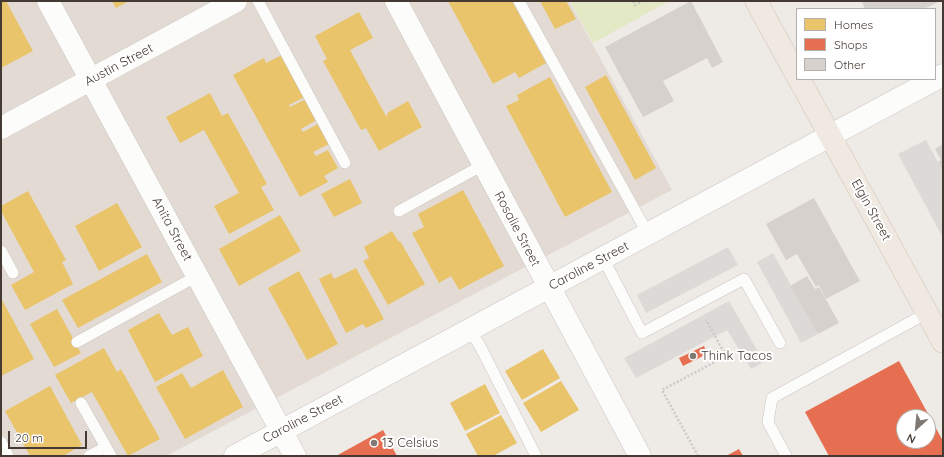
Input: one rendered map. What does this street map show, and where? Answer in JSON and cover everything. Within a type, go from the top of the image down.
[{"type":"main road","points":[[756,1],[796,74]]},
{"type":"main road","name":"Elgin Street","points":[[800,80],[943,342]]},
{"type":"street","name":"Anita Street","points":[[48,1],[295,456]]},
{"type":"street","name":"Austin Street","points":[[1,128],[236,1]]},
{"type":"street","name":"Rosalie Street","points":[[396,1],[548,288],[560,305],[568,323],[640,456]]},
{"type":"street","name":"Caroline Street","points":[[235,456],[934,80]]},
{"type":"lane","points":[[258,1],[345,163]]},
{"type":"lane","points":[[519,1],[648,234]]},
{"type":"lane","points":[[399,211],[483,165]]},
{"type":"lane","points":[[1,251],[13,273]]},
{"type":"lane","points":[[603,258],[642,333],[744,279],[780,343]]},
{"type":"lane","points":[[77,342],[197,276]]},
{"type":"lane","points":[[786,456],[768,422],[772,398],[927,313]]},
{"type":"lane","points":[[469,329],[480,346],[536,456]]},
{"type":"lane","points":[[81,403],[108,452],[89,456]]},
{"type":"lane","points":[[1,442],[8,456]]},
{"type":"path","points":[[633,1],[635,5],[642,1]]},
{"type":"path","points":[[698,304],[726,356],[662,390],[698,456]]},
{"type":"shaded area","points":[[1,1],[569,1],[672,190],[166,456],[1,456]]},
{"type":"shaded area","points":[[926,140],[943,172],[943,238],[898,154]]},
{"type":"shaded area","points":[[728,247],[738,265],[646,313],[637,295]]},
{"type":"shaded area","points":[[773,253],[818,334],[801,343],[757,262]]},
{"type":"shaded area","points":[[729,301],[764,362],[751,369],[727,330],[636,378],[624,358]]},
{"type":"green space","points":[[570,1],[669,1],[593,43]]},
{"type":"building: Homes","points":[[1,1],[6,1],[33,51],[1,68]]},
{"type":"building: Homes","points":[[112,1],[129,1],[116,8]]},
{"type":"building: Homes","points":[[448,1],[512,1],[546,63],[519,78],[515,72],[493,84]]},
{"type":"building: Homes","points":[[540,1],[566,1],[576,19],[555,29]]},
{"type":"building: Homes","points":[[359,12],[373,38],[350,50],[386,116],[388,115],[387,113],[408,101],[422,127],[379,151],[366,128],[361,130],[323,61],[327,59],[315,36]]},
{"type":"building: Homes","points":[[282,55],[305,97],[289,105],[290,107],[306,99],[317,120],[301,129],[303,132],[318,124],[329,144],[313,152],[316,156],[328,150],[338,168],[324,176],[328,182],[300,197],[233,75],[264,58],[266,63]]},
{"type":"building: Homes","points":[[606,75],[656,168],[635,180],[585,87]]},
{"type":"building: Homes","points":[[550,77],[612,192],[565,217],[506,106],[519,100],[517,95]]},
{"type":"building: Homes","points":[[210,93],[222,116],[228,113],[267,184],[261,187],[274,210],[229,234],[214,206],[239,193],[204,130],[180,143],[166,117]]},
{"type":"building: Homes","points":[[350,179],[362,203],[334,217],[321,194]]},
{"type":"building: Homes","points":[[463,190],[504,266],[459,290],[451,276],[439,283],[412,233],[424,227],[418,214]]},
{"type":"building: Homes","points":[[28,191],[66,260],[62,262],[73,284],[25,310],[11,285],[34,272],[1,211],[1,206]]},
{"type":"building: Homes","points":[[117,203],[142,247],[99,271],[75,226]]},
{"type":"building: Homes","points":[[280,215],[301,251],[239,286],[219,249]]},
{"type":"building: Homes","points":[[392,231],[399,242],[400,241],[425,284],[388,305],[363,261],[369,258],[364,247]]},
{"type":"building: Homes","points":[[147,254],[162,282],[78,328],[62,300]]},
{"type":"building: Homes","points":[[356,268],[384,319],[366,328],[363,324],[346,333],[319,279],[331,273],[334,279]]},
{"type":"building: Homes","points":[[299,271],[338,344],[307,360],[268,288]]},
{"type":"building: Homes","points":[[1,298],[34,359],[1,376]]},
{"type":"building: Homes","points":[[57,309],[81,353],[54,367],[30,324]]},
{"type":"building: Homes","points":[[159,313],[172,335],[188,327],[203,356],[155,382],[128,330]]},
{"type":"building: Homes","points":[[104,348],[117,372],[121,369],[160,439],[128,456],[92,392],[71,403],[55,375]]},
{"type":"building: Homes","points":[[543,349],[560,378],[522,400],[505,371]]},
{"type":"building: Homes","points":[[223,370],[243,407],[185,439],[156,387],[182,373],[191,388]]},
{"type":"building: Homes","points":[[561,381],[579,410],[541,432],[523,403]]},
{"type":"building: Homes","points":[[485,384],[500,413],[465,431],[450,403]]},
{"type":"building: Homes","points":[[50,386],[82,445],[63,456],[30,456],[5,411]]},
{"type":"building: Homes","points":[[501,415],[517,443],[493,456],[478,456],[466,434]]},
{"type":"building: Shops","name":"Think Tacos","points":[[704,346],[707,354],[683,366],[679,358]]},
{"type":"building: Shops","points":[[899,361],[925,409],[896,409],[896,449],[936,449],[936,428],[943,441],[943,456],[829,456],[805,412]]},
{"type":"building: Shops","name":"13 Celsius","points":[[383,430],[397,456],[336,456]]},
{"type":"building: Shops","points":[[739,449],[743,456],[726,456]]},
{"type":"building: Other","points":[[691,1],[723,62],[712,68],[707,58],[663,81],[674,101],[643,117],[605,47]]},
{"type":"building: Other","points":[[940,1],[926,8],[865,8],[862,2]]},
{"type":"building: Other","points":[[943,144],[943,172],[938,162],[941,160],[935,149]]},
{"type":"building: Other","points":[[814,198],[860,281],[826,299],[819,285],[816,287],[797,254],[786,260],[766,224]]},
{"type":"building: Other","points":[[807,276],[815,289],[819,287],[839,323],[818,334],[790,286]]},
{"type":"place","name":"Think Tacos","points":[[693,356]]},
{"type":"place","name":"13 Celsius","points":[[374,443]]}]
